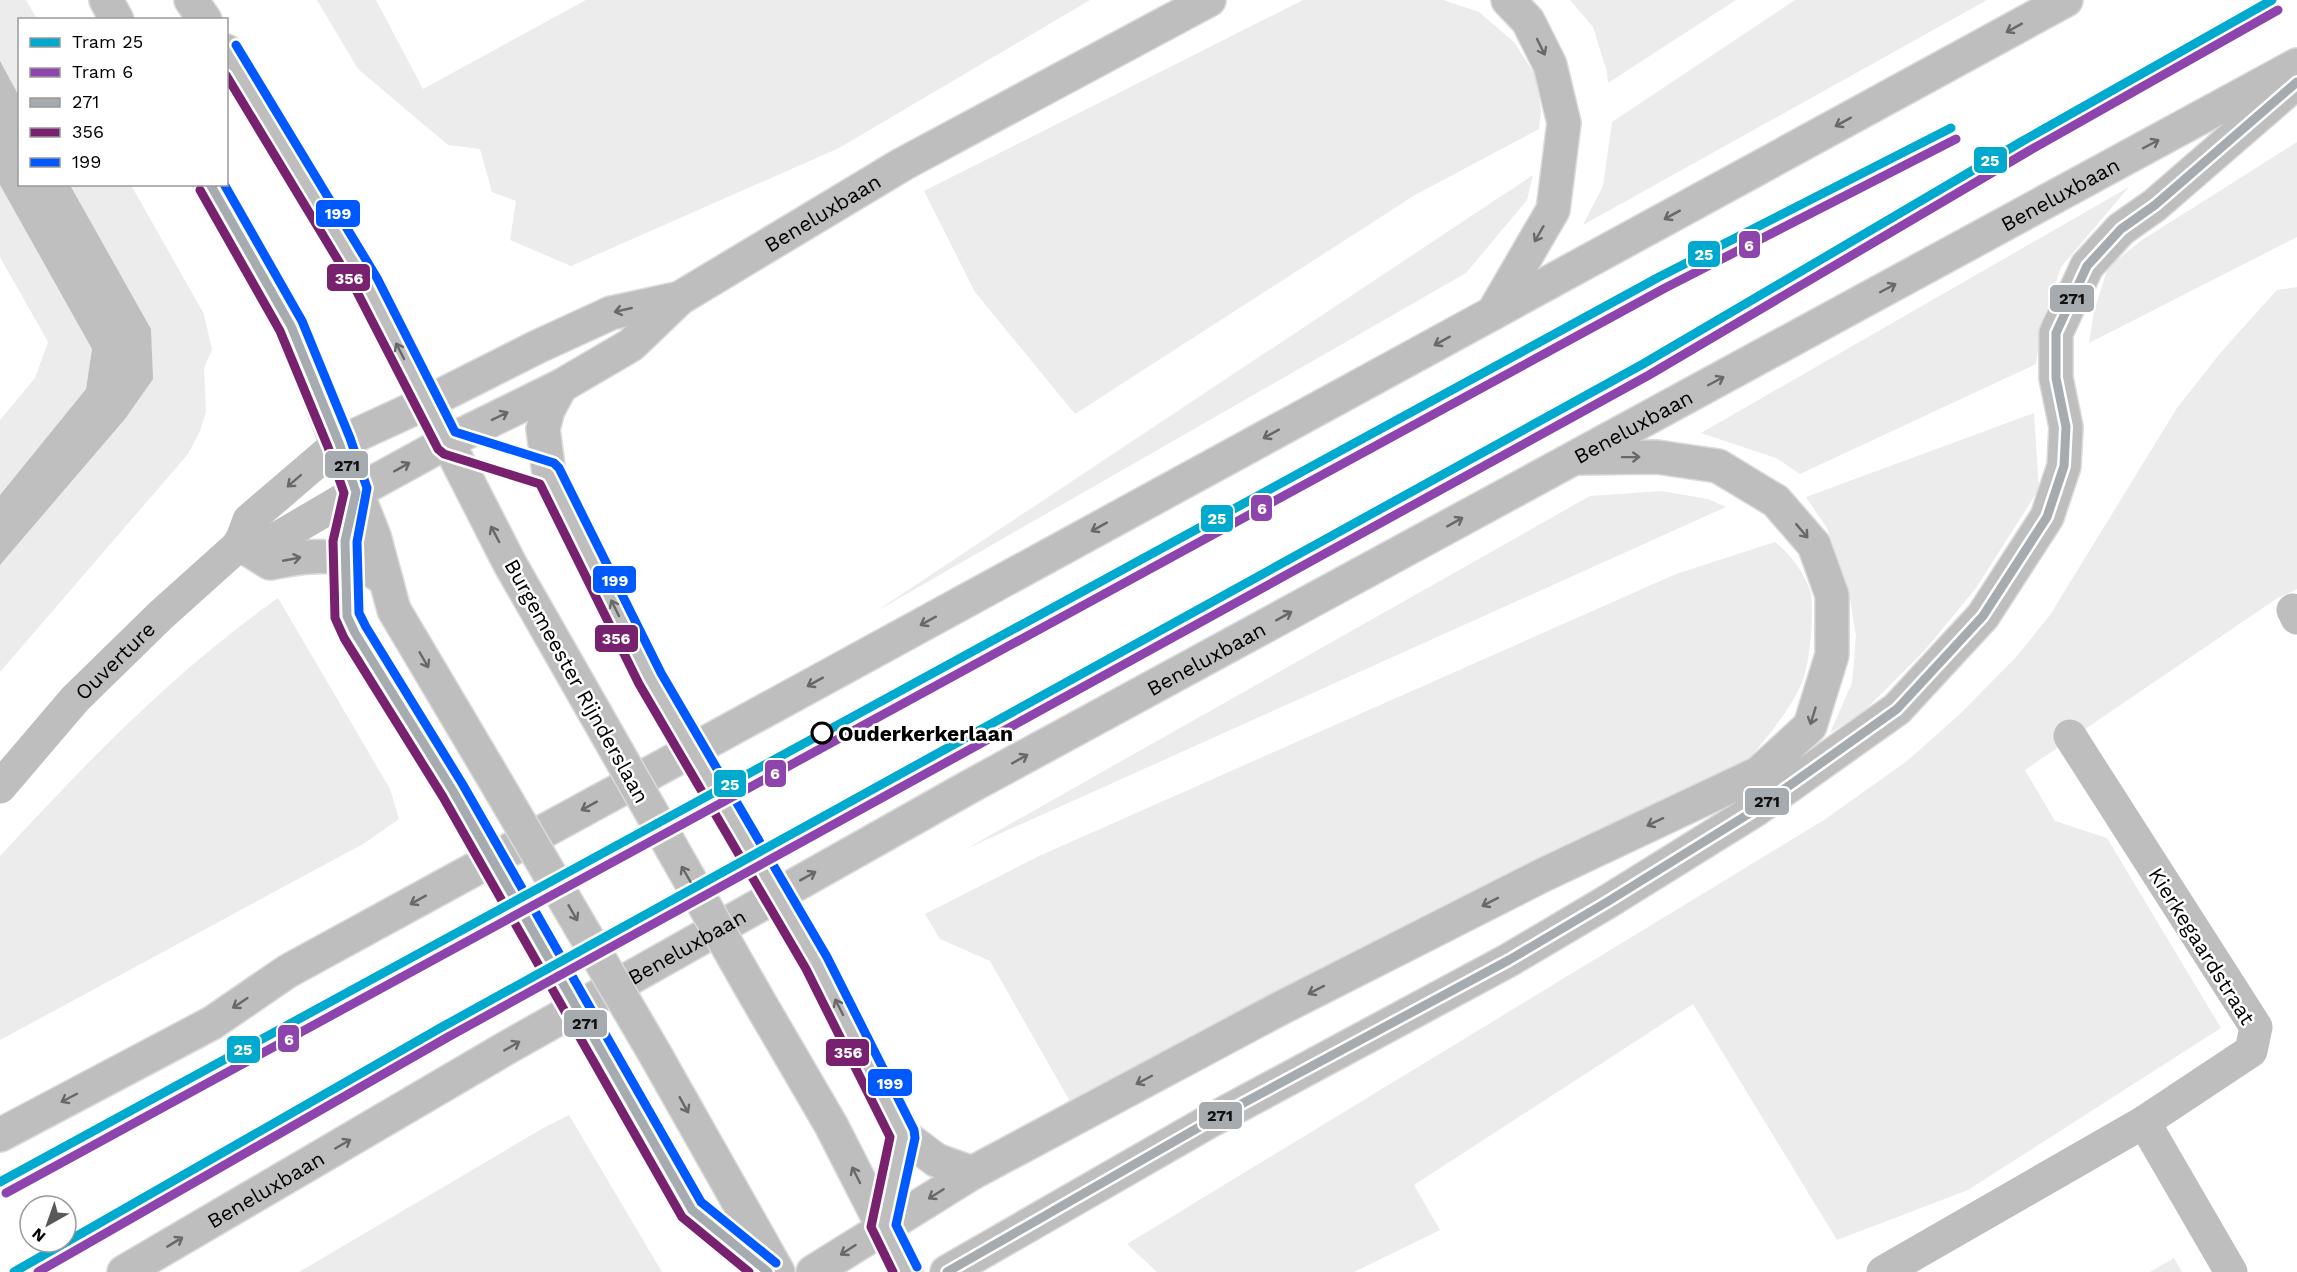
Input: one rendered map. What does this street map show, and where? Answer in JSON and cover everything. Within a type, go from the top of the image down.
[{"type":"main road","points":[[106,0],[116,18]]},
{"type":"main road","points":[[191,0],[204,18]]},
{"type":"main road","name":"Beneluxbaan","points":[[339,443],[611,313],[680,298],[903,164],[1209,0]]},
{"type":"main road","points":[[1493,313],[1553,210],[1564,123],[1550,65],[1528,21],[1508,0]]},
{"type":"main road","points":[[0,1135],[212,1023],[288,970],[2066,0]]},
{"type":"main road","name":"Burgemeester Rijnderslaan","points":[[228,54],[367,284],[510,564],[831,1125],[906,1272]]},
{"type":"main road","name":"Beneluxbaan","points":[[124,1272],[508,1047],[796,883],[2297,65]]},
{"type":"main road","points":[[947,1272],[1208,1122],[1498,966],[1568,925],[1755,810],[1897,709],[1983,616],[2047,517],[2064,466],[2066,427],[2056,378],[2056,333],[2087,266],[2121,229],[2155,205],[2297,82]]},
{"type":"main road","points":[[211,186],[291,326],[374,536],[394,610],[655,1054],[778,1272]]},
{"type":"main road","points":[[240,544],[276,539],[447,442],[561,386],[631,345],[680,298]]},
{"type":"main road","points":[[561,386],[548,410],[543,429],[549,474],[650,679],[817,963],[903,1135],[936,1160],[972,1173]]},
{"type":"main road","name":"Ouverture","points":[[0,787],[75,699],[161,615],[240,544],[249,520],[339,443]]},
{"type":"main road","points":[[813,1272],[972,1173],[1276,1010],[1543,875],[1759,773],[1810,726],[1832,655],[1832,595],[1814,545],[1776,501],[1718,466],[1657,457],[1573,459]]},
{"type":"main road","points":[[240,544],[270,563],[309,556],[346,559],[368,567],[386,579]]},
{"type":"main road","name":"Kierkegaardstraat","points":[[1883,1272],[2144,1122],[2251,1051],[2256,1027],[2070,736]]},
{"type":"main road","points":[[2144,1122],[2231,1272]]},
{"type":"main road","points":[[883,1227],[903,1135]]},
{"type":"shaded area","points":[[0,0],[26,0],[36,18],[18,18],[18,94],[0,61]]},
{"type":"shaded area","points":[[317,0],[376,0],[423,89],[586,0],[1090,0],[839,148],[571,266],[510,240],[516,201],[492,192],[480,149],[448,145],[358,69]]},
{"type":"shaded area","points":[[1303,0],[1443,0],[1479,12],[1514,42],[1536,76],[1541,111],[1539,129],[1415,195],[1075,414],[975,292],[924,191]]},
{"type":"shaded area","points":[[1570,0],[1736,0],[1608,83],[1607,72],[1593,27]]},
{"type":"shaded area","points":[[1795,0],[1987,0],[1583,225],[1603,186],[1612,122]]},
{"type":"shaded area","points":[[0,61],[18,94],[18,186],[71,186],[151,329],[153,379],[125,419],[0,565],[0,495],[86,389],[92,349],[0,185]]},
{"type":"shaded area","points":[[2297,142],[2297,237],[2089,343],[2094,311],[2108,267],[2142,240]]},
{"type":"shaded area","points":[[1533,175],[1527,200],[1466,273],[875,612]]},
{"type":"shaded area","points":[[0,185],[92,349],[86,389],[0,495],[0,420],[35,378],[48,342],[0,257]]},
{"type":"shaded area","points":[[71,186],[132,186],[204,314],[212,350],[204,368],[206,412],[200,431],[188,454],[0,672],[0,565],[125,419],[152,379],[151,329]]},
{"type":"shaded area","points":[[2129,187],[2061,267],[2042,323],[2036,364],[1800,474],[1776,458],[1701,433]]},
{"type":"shaded area","points":[[2297,287],[2297,589],[2276,599],[2025,770],[2055,821],[2107,838],[2221,1028],[1968,1190],[1837,1240],[1693,1004],[1414,1185],[1440,1230],[1354,1272],[1157,1272],[1127,1244],[1824,820],[1907,761],[1960,714],[2017,656],[2050,615],[2177,408],[2221,352],[2277,290]]},
{"type":"shaded area","points":[[2034,413],[2039,489],[1976,588],[1925,650],[1862,713],[1830,733],[1852,683],[1856,636],[1848,587],[1827,528],[1806,497]]},
{"type":"shaded area","points":[[1661,491],[1708,499],[1726,507],[966,849],[1590,496]]},
{"type":"shaded area","points":[[1775,542],[1795,563],[1810,590],[1812,620],[1810,646],[1804,677],[1793,700],[1748,761],[1072,1105],[990,961],[940,939],[925,914],[1039,856],[1676,574]]},
{"type":"shaded area","points":[[278,598],[390,789],[399,819],[363,844],[0,1040],[0,856],[98,753],[167,687],[240,626]]},
{"type":"shaded area","points":[[569,1115],[662,1272],[299,1272],[545,1127]]},
{"type":"shaded area","points":[[2174,1258],[2182,1272],[2150,1272]]},
{"type":"tram line","name":"25","points":[[14,1272],[442,1027],[1643,364],[2021,142],[2272,0]]},
{"type":"tram line","name":"6","points":[[38,1272],[448,1037],[1649,375],[2027,152],[2278,10]]},
{"type":"tram line","name":"25","points":[[0,1182],[1659,277],[1951,128]]},
{"type":"tram line","name":"6","points":[[6,1193],[1665,288],[1956,139]]},
{"type":"transit line","name":"199","points":[[236,45],[377,278],[455,432],[554,463],[559,468],[661,673],[827,957],[914,1130],[915,1138],[896,1225],[917,1267]]},
{"type":"transit line","name":"356","points":[[228,78],[356,290],[438,449],[444,454],[540,484],[639,684],[806,969],[890,1137],[871,1227],[893,1272]]},
{"type":"transit line","name":"271","points":[[947,1272],[1208,1122],[1509,960],[1607,902],[1755,810],[1897,709],[1983,616],[2047,517],[2064,466],[2066,427],[2056,378],[2056,333],[2087,266],[2121,229],[2155,205],[2297,82]]},
{"type":"transit line","name":"271","points":[[211,186],[291,326],[339,443],[356,492],[345,541],[347,616],[355,633],[453,791],[692,1210],[768,1272]]},
{"type":"transit line","name":"199","points":[[225,186],[302,321],[350,438],[367,488],[357,542],[359,613],[366,627],[463,785],[701,1202],[776,1263]]},
{"type":"transit line","name":"356","points":[[200,190],[280,331],[328,447],[344,493],[333,541],[335,618],[344,638],[443,797],[682,1217],[749,1272]]},
{"type":"place","name":"Ouderkerkerlaan","points":[[822,733]]}]
